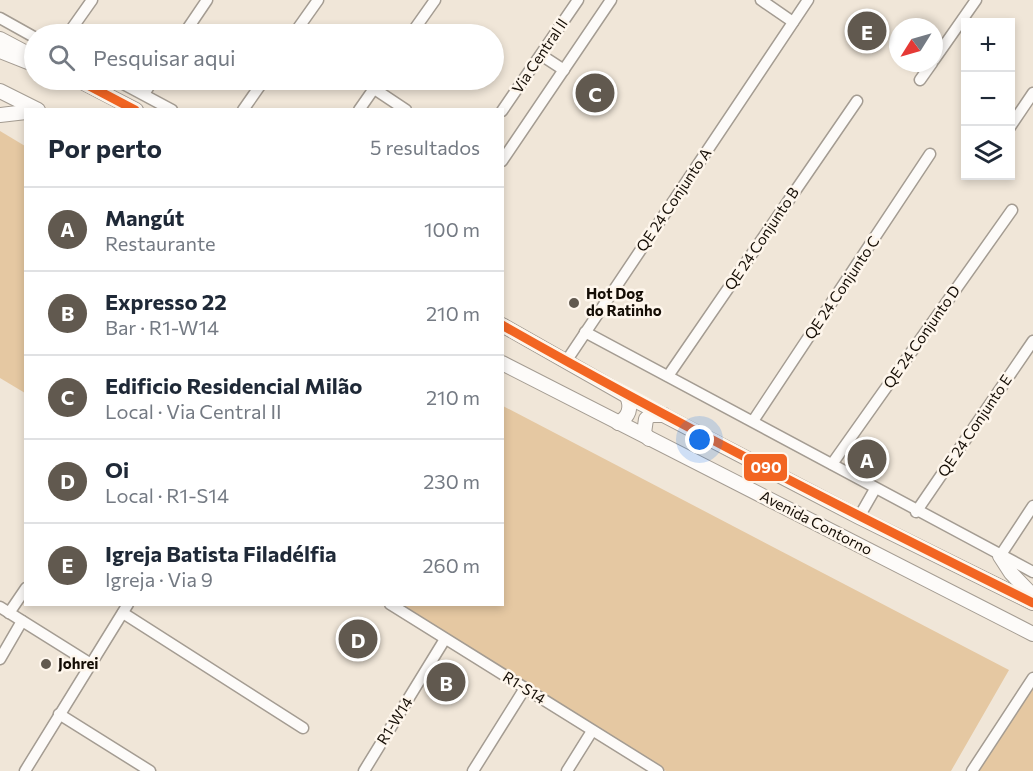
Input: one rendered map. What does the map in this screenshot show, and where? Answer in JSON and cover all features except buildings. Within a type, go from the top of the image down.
[{"type":"main road","points":[[0,39],[24,52]]},
{"type":"main road","points":[[0,51],[24,61]]},
{"type":"main road","points":[[98,90],[133,108]]},
{"type":"main road","points":[[0,91],[34,108]]},
{"type":"main road","points":[[0,115],[24,111]]},
{"type":"main road","name":"Avenida Contorno","points":[[504,326],[627,396],[766,469],[1033,603]]},
{"type":"main road","name":"Avenida Contorno","points":[[504,364],[1030,633]]},
{"type":"main road","points":[[618,423],[628,415],[630,409],[627,396]]},
{"type":"main road","points":[[648,439],[644,433],[646,419],[651,415],[664,415]]},
{"type":"main road","points":[[756,492],[751,482],[752,477],[760,469],[766,469]]},
{"type":"main road","points":[[1000,555],[1011,573],[1033,596]]},
{"type":"street","points":[[75,24],[92,0]]},
{"type":"street","points":[[191,24],[207,0]]},
{"type":"street","points":[[301,24],[318,0]]},
{"type":"street","points":[[418,24],[435,0]]},
{"type":"street","name":"Via Central II","points":[[504,108],[578,0]]},
{"type":"street","name":"Via Central II","points":[[504,157],[611,0]]},
{"type":"street","points":[[761,0],[793,22]]},
{"type":"street","name":"QE 24 Conjunto A","points":[[567,360],[808,0]]},
{"type":"street","points":[[943,48],[976,0]]},
{"type":"street","points":[[0,18],[24,31]]},
{"type":"street","points":[[541,55],[564,70]]},
{"type":"street","points":[[920,80],[926,72]]},
{"type":"street","points":[[136,90],[168,108]]},
{"type":"street","points":[[144,94],[147,90]]},
{"type":"street","points":[[244,108],[257,90]]},
{"type":"street","points":[[360,108],[373,90]]},
{"type":"street","points":[[384,90],[404,108]]},
{"type":"street","points":[[1012,126],[1033,93]]},
{"type":"street","name":"QE 24 Conjunto B","points":[[668,376],[857,101]]},
{"type":"street","name":"QE 24 Conjunto C","points":[[753,421],[930,154]]},
{"type":"street","name":"QE 24 Conjunto D","points":[[832,464],[1012,210]]},
{"type":"street","points":[[585,332],[753,421],[916,512],[1033,572]]},
{"type":"street","name":"QE 24 Conjunto E","points":[[916,512],[1033,341]]},
{"type":"street","points":[[859,517],[875,489]]},
{"type":"street","points":[[1000,555],[1033,506]]},
{"type":"street","points":[[24,590],[5,610],[91,664]]},
{"type":"street","name":"R1-S14","points":[[393,606],[658,771]]},
{"type":"street","points":[[25,771],[126,609],[303,728]]},
{"type":"street","points":[[0,660],[22,621]]},
{"type":"street","points":[[1030,633],[1033,644]]},
{"type":"street","name":"R1-W14","points":[[364,771],[445,639]]},
{"type":"street","points":[[972,771],[1033,678]]},
{"type":"street","points":[[473,771],[525,688]]},
{"type":"street","points":[[59,714],[150,771]]},
{"type":"street","points":[[567,771],[592,731]]},
{"type":"shaded area","points":[[0,131],[24,145],[24,392],[0,378]]},
{"type":"shaded area","points":[[504,407],[1009,670],[951,771],[666,771],[404,606],[504,606]]},
{"type":"shaded area","points":[[1033,684],[1033,771],[979,771]]},
{"type":"transit line","name":"090","points":[[97,90],[131,108]]},
{"type":"transit line","name":"090","points":[[504,326],[766,468],[1033,603]]},
{"type":"place","name":"Igreja Batista Filadélfia","points":[[867,31]]},
{"type":"place","name":"Edificio Residencial Milão","points":[[595,93]]},
{"type":"place","name":"Hot Dog do Ratinho","points":[[574,303]]},
{"type":"place","name":"Mangút","points":[[867,459]]},
{"type":"place","name":"Oi","points":[[358,639]]},
{"type":"place","name":"Johrei","points":[[46,664]]},
{"type":"place","name":"Expresso 22","points":[[446,682]]}]
